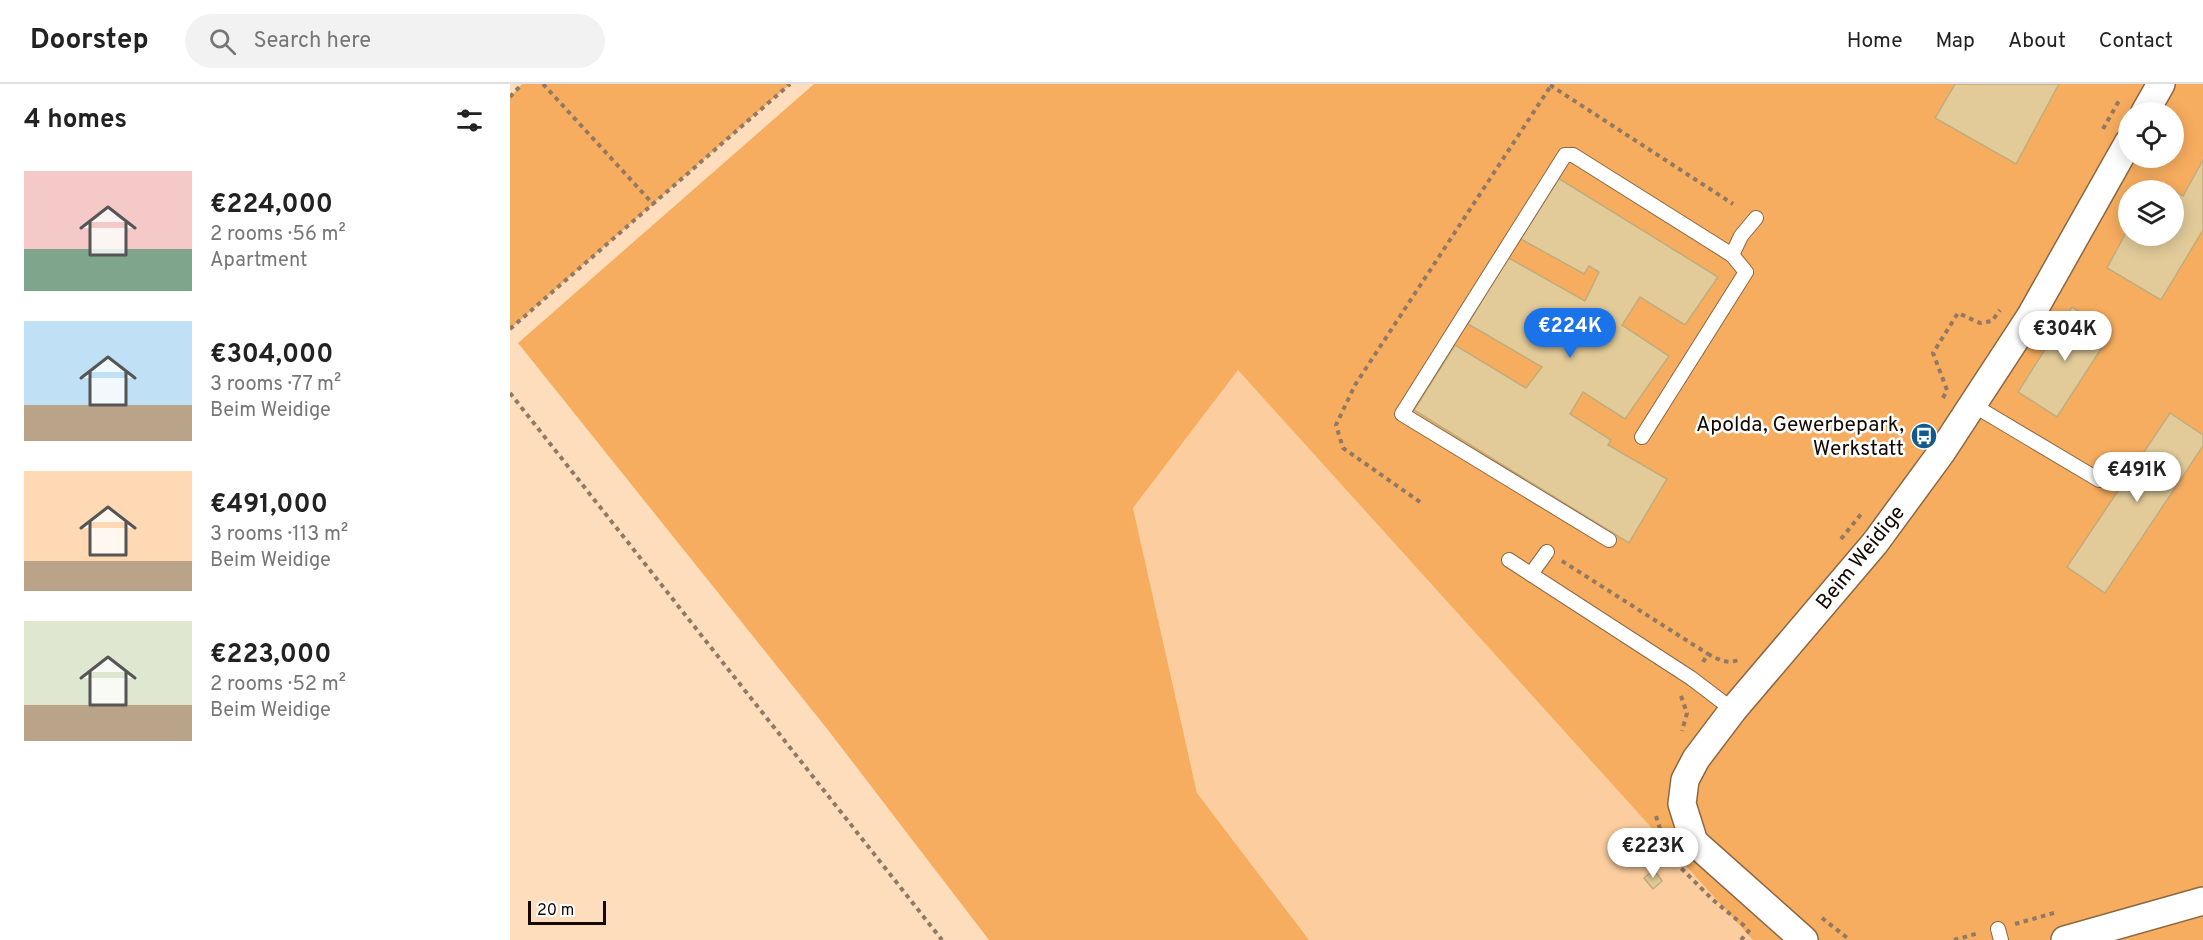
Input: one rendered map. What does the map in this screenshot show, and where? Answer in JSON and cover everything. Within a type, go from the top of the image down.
[{"type":"street","points":[[2151,102],[2161,84]]},
{"type":"street","name":"Beim Weidige","points":[[1804,940],[1694,842],[1686,824],[1682,804],[1685,780],[1696,759],[1733,710],[1875,543],[1973,405],[2030,318],[2118,160]]},
{"type":"street","points":[[2066,940],[2203,901]]},
{"type":"lane","points":[[1609,540],[1402,414],[1565,155],[1573,155],[1732,255],[1746,272],[1642,436]]},
{"type":"lane","points":[[1732,255],[1741,236],[1755,218]]},
{"type":"lane","points":[[1973,405],[2099,480]]},
{"type":"lane","points":[[1531,574],[1547,552]]},
{"type":"lane","points":[[1509,560],[1691,678],[1733,710]]},
{"type":"path","points":[[510,97],[522,84]]},
{"type":"path","points":[[543,84],[654,204]]},
{"type":"path","points":[[510,329],[790,84]]},
{"type":"path","points":[[1420,502],[1343,448],[1336,425],[1355,385],[1550,85],[1733,204]]},
{"type":"path","points":[[2100,135],[2123,94]]},
{"type":"path","points":[[1942,400],[1947,390],[1933,353],[1958,313],[1980,323],[1992,321],[2002,308]]},
{"type":"path","points":[[510,393],[942,940]]},
{"type":"path","points":[[1840,540],[1868,505]]},
{"type":"path","points":[[1547,552],[1708,654],[1735,662],[1743,657]]},
{"type":"path","points":[[1691,678],[1708,654]]},
{"type":"shaded area","points":[[522,84],[790,84],[510,329],[510,97]]},
{"type":"shaded area","points":[[814,84],[2203,84],[2203,940],[1753,940],[1238,370],[1133,508],[1197,793],[1309,940],[989,940],[828,730],[518,343]]},
{"type":"shaded area","points":[[2203,84],[2203,940],[1309,940],[1197,793],[1133,508],[1255,347],[2118,108],[2118,168],[2184,168],[2184,102],[2138,102]]},
{"type":"building","points":[[1955,84],[2059,84],[2016,164],[1935,118]]},
{"type":"building","points":[[2203,160],[2203,230],[2161,300],[2107,268],[2119,246],[2184,246],[2184,194]]},
{"type":"building","points":[[1558,178],[1718,277],[1685,325],[1640,297],[1622,325],[1669,356],[1625,419],[1583,392],[1570,414],[1611,440],[1608,445],[1667,479],[1629,543],[1414,410],[1455,345],[1526,388],[1542,367],[1468,324],[1507,257],[1585,301],[1599,272],[1589,266],[1584,274],[1519,238]]},
{"type":"building","points":[[2072,307],[2112,332],[2057,417],[2018,392]]},
{"type":"building","points":[[2170,413],[2203,435],[2203,446],[2105,593],[2067,567]]},
{"type":"building","points":[[1654,870],[1662,881],[1653,889],[1644,878]]},
{"type":"place","name":"Apolda, Gewerbepark, Werkstatt","points":[[1924,436]]}]
